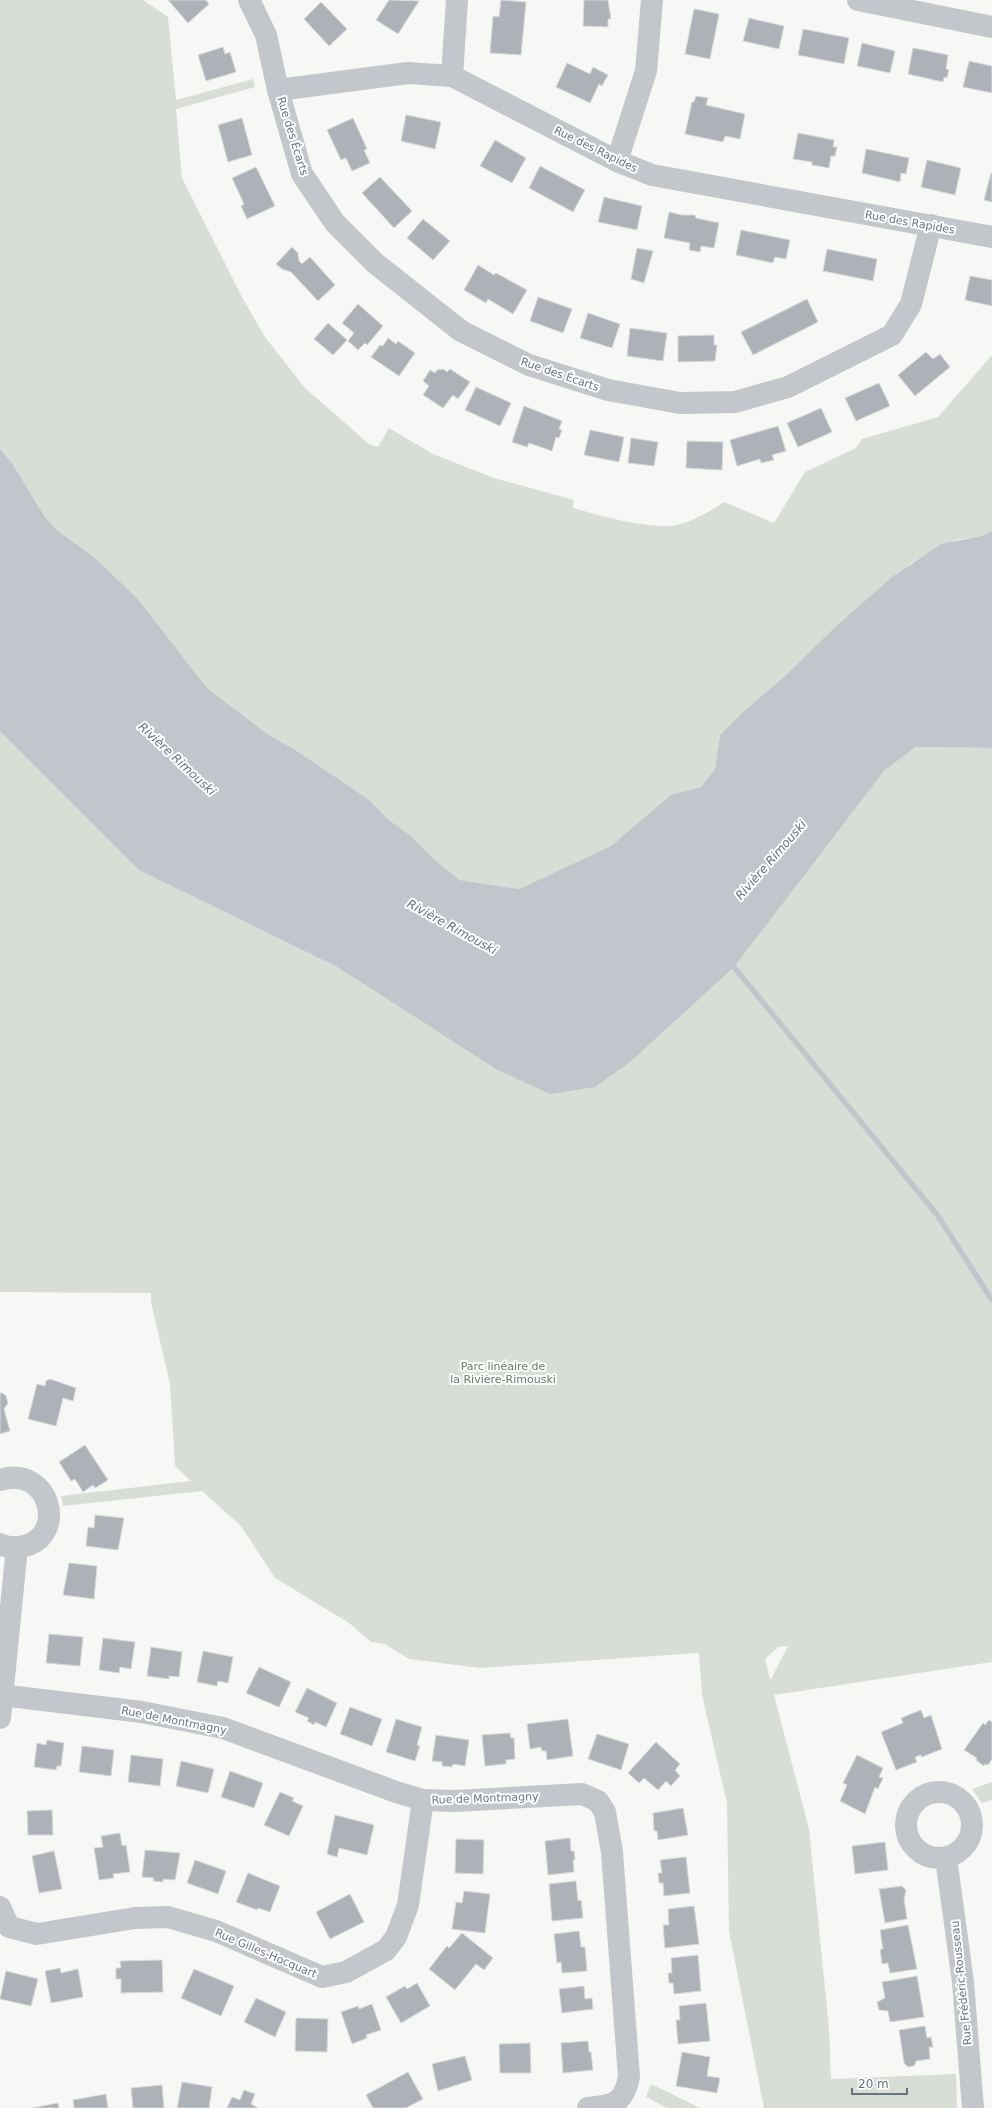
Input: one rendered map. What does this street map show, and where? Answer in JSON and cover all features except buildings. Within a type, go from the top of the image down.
[{"type":"street","name":"Rue des Écarts","points":[[249,0],[266,34],[278,90],[302,174],[335,223],[375,263],[461,331],[529,365],[608,390],[680,404],[735,402],[788,387],[892,335],[911,304],[931,225]]},
{"type":"street","points":[[452,76],[457,0]]},
{"type":"street","points":[[617,161],[646,71],[652,0]]},
{"type":"street","points":[[858,0],[992,27]]},
{"type":"street","name":"Rue des Rapides","points":[[278,90],[408,73],[452,76],[617,161],[652,175],[992,237]]},
{"type":"street","points":[[0,1480],[10,1477],[21,1478],[32,1482],[42,1490],[48,1500],[50,1512],[48,1523],[36,1540],[27,1545],[8,1546],[0,1718]]},
{"type":"street","name":"Rue de Montmagny","points":[[1,1695],[142,1712],[223,1728],[396,1792],[423,1800],[455,1801],[582,1794],[598,1801],[605,1812],[612,1852],[629,2077],[626,2092],[618,2101],[588,2108]]},
{"type":"street","name":"Rue Gilles-Hocquart","points":[[0,1907],[9,1927],[37,1934],[135,1918],[168,1917],[216,1931],[322,1977],[346,1972],[386,1950],[396,1937],[408,1905],[423,1800]]},
{"type":"street","name":"Rue Frédéric-Rousseau","points":[[946,1858],[963,1982],[973,2108]]},
{"type":"green space","points":[[0,0],[143,0],[168,17],[176,100],[253,79],[255,87],[176,109],[182,178],[243,299],[265,337],[305,388],[369,444],[378,447],[389,428],[433,454],[494,478],[574,500],[573,508],[631,522],[655,526],[673,526],[704,514],[724,502],[774,523],[805,472],[856,448],[862,439],[938,417],[992,355],[992,531],[981,536],[956,540],[911,563],[833,629],[787,674],[743,712],[720,735],[715,769],[701,787],[671,796],[611,846],[519,889],[460,880],[435,860],[410,835],[389,820],[368,799],[294,749],[269,735],[207,688],[138,599],[93,556],[58,531],[45,517],[12,463],[0,449]]},
{"type":"green space","name":"Parc linéaire de la Rivière-Rimouski","points":[[0,721],[182,891],[337,967],[432,1028],[837,832],[884,771],[916,747],[992,748],[992,1662],[774,1695],[809,1829],[829,2028],[831,2079],[956,2074],[957,2108],[764,2108],[729,1931],[727,1803],[702,1695],[699,1653],[480,1668],[409,1659],[385,1644],[371,1642],[349,1623],[275,1578],[241,1526],[202,1491],[63,1506],[61,1496],[191,1481],[175,1466],[170,1384],[151,1302],[151,1293],[0,1292]],"holes":[[[788,1646],[771,1679],[765,1659],[778,1647]]]},
{"type":"green space","points":[[992,1782],[992,1800],[982,1803],[972,1789]]},
{"type":"green space","points":[[651,2084],[700,2108],[667,2108],[646,2097]]},
{"type":"water","name":"Rivière Rimouski","points":[[0,449],[12,463],[45,517],[58,531],[93,556],[138,599],[207,688],[269,735],[294,749],[368,799],[389,820],[410,835],[435,860],[460,880],[519,889],[611,846],[671,795],[701,787],[715,769],[720,735],[743,712],[787,674],[833,629],[892,577],[941,544],[981,536],[992,531],[992,748],[916,747],[884,771],[734,967],[630,1062],[595,1087],[550,1094],[496,1069],[337,967],[139,870],[0,731]]},
{"type":"waterway","points":[[734,967],[938,1216],[992,1300]]}]
